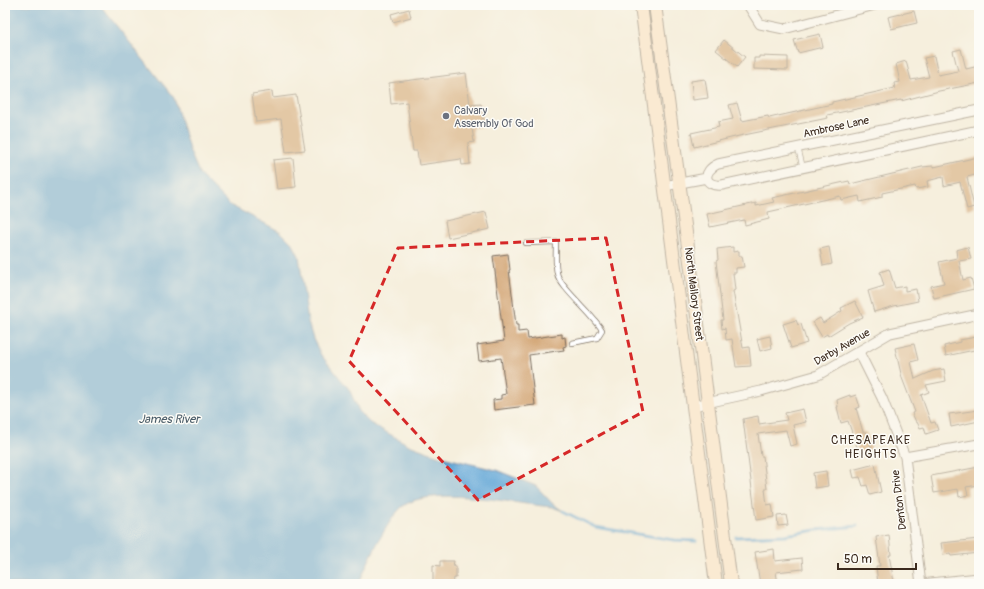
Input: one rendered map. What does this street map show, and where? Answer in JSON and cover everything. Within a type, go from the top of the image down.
[{"type":"main road","name":"North Mallory Street","points":[[641,5],[716,584]]},
{"type":"main road","name":"North Mallory Street","points":[[655,5],[730,584]]},
{"type":"street","points":[[748,5],[760,24],[784,29],[875,5]]},
{"type":"street","name":"Ambrose Lane","points":[[707,178],[710,169],[718,164],[979,110]]},
{"type":"street","points":[[664,186],[707,178],[713,185],[722,185],[979,130]]},
{"type":"street","name":"Darby Avenue","points":[[693,406],[761,391],[818,375],[890,333],[979,314]]},
{"type":"street","name":"Denton Drive","points":[[858,352],[882,398],[905,457],[921,584]]},
{"type":"street","points":[[905,457],[979,444]]},
{"type":"street","points":[[921,584],[979,578]]},
{"type":"lane","points":[[798,148],[803,168]]},
{"type":"lane","points":[[526,243],[556,242],[557,274],[560,282],[598,322],[602,330],[597,338],[572,343]]},
{"type":"highlighted area","points":[[606,238],[643,412],[478,500],[349,361],[398,248]]},
{"type":"water","name":"James River","points":[[5,5],[100,5],[174,98],[190,152],[200,175],[230,205],[281,232],[293,244],[299,256],[308,322],[313,339],[321,355],[349,389],[360,413],[370,423],[409,445],[442,457],[496,470],[536,486],[552,503],[563,511],[552,507],[470,497],[430,497],[414,501],[402,507],[390,522],[372,555],[359,584],[5,584]]},
{"type":"building","points":[[409,9],[411,17],[393,22],[391,14]]},
{"type":"building","points":[[914,11],[917,23],[891,29],[888,17]]},
{"type":"building","points":[[820,34],[823,47],[798,53],[794,40]]},
{"type":"building","points":[[724,40],[745,57],[737,67],[716,50]]},
{"type":"building","points":[[961,49],[966,69],[979,66],[979,83],[901,101],[827,115],[828,118],[739,136],[694,147],[691,133],[719,127],[718,122],[733,119],[729,105],[737,103],[742,121],[768,116],[769,118],[832,104],[832,102],[895,88],[894,83],[900,82],[896,64],[906,61],[911,80],[929,77],[924,58],[934,56],[938,75],[958,71],[953,51]]},
{"type":"building","points":[[759,56],[788,57],[788,70],[754,69],[754,58],[759,58]]},
{"type":"building","name":"Calvary Assembly Of God","points":[[466,73],[470,105],[481,104],[484,126],[472,128],[474,142],[468,143],[470,164],[462,165],[461,159],[419,165],[417,151],[413,151],[407,102],[391,104],[389,83]]},
{"type":"building","points":[[705,79],[708,98],[693,100],[691,81]]},
{"type":"building","points":[[272,91],[273,98],[296,95],[305,150],[286,152],[281,119],[256,122],[252,94]]},
{"type":"building","points":[[978,157],[979,174],[967,177],[974,207],[967,209],[960,182],[944,186],[943,177],[927,181],[928,187],[916,189],[915,186],[882,193],[882,197],[860,202],[859,196],[841,200],[840,196],[768,212],[769,219],[745,225],[744,220],[710,227],[707,214],[756,203],[756,206],[774,202],[772,198],[849,181],[850,184],[922,167],[934,167]]},
{"type":"building","points":[[293,158],[296,187],[277,189],[273,160]]},
{"type":"building","points":[[486,212],[490,229],[448,238],[445,221]]},
{"type":"building","points":[[733,247],[733,252],[739,251],[739,256],[742,256],[744,267],[736,268],[736,273],[733,273],[735,290],[733,291],[743,348],[749,347],[751,366],[736,367],[732,339],[726,340],[725,328],[722,329],[721,320],[723,320],[716,261],[718,260],[717,249]]},
{"type":"building","points":[[829,247],[832,264],[823,266],[820,249]]},
{"type":"building","points":[[968,247],[971,259],[959,261],[963,280],[971,278],[974,289],[934,298],[931,286],[944,283],[939,262],[957,258],[956,250]]},
{"type":"building","points":[[508,254],[518,332],[527,331],[528,339],[562,334],[562,338],[565,337],[566,346],[563,347],[564,350],[529,355],[535,405],[494,410],[493,400],[501,399],[501,395],[506,394],[501,358],[479,361],[477,345],[504,341],[493,256]]},
{"type":"building","points":[[889,269],[895,288],[905,286],[905,291],[916,289],[918,301],[874,312],[868,291],[884,286],[880,272]]},
{"type":"building","points":[[855,301],[863,317],[849,323],[828,336],[827,334],[822,337],[813,322],[820,318],[823,323],[842,311],[841,308]]},
{"type":"building","points":[[796,320],[798,325],[801,324],[807,343],[791,348],[783,324]]},
{"type":"building","points":[[770,336],[772,348],[760,351],[757,339]]},
{"type":"building","points":[[976,337],[979,349],[946,356],[944,346],[960,342],[960,340]]},
{"type":"building","points":[[914,344],[918,360],[911,362],[915,379],[933,371],[944,369],[946,381],[926,385],[929,392],[921,395],[931,423],[935,422],[938,430],[926,434],[924,427],[920,428],[912,413],[915,412],[902,378],[895,348]]},
{"type":"building","points":[[850,395],[850,397],[856,395],[860,407],[856,408],[863,432],[866,432],[871,445],[871,449],[859,453],[848,421],[841,423],[837,407],[837,400]]},
{"type":"building","points":[[803,409],[806,422],[793,425],[797,444],[790,446],[786,430],[758,434],[761,456],[763,456],[767,489],[765,489],[767,505],[772,504],[774,517],[756,520],[743,419],[758,416],[759,424],[787,420],[785,413]]},
{"type":"building","points":[[979,410],[979,421],[951,427],[949,414]]},
{"type":"building","points":[[875,464],[881,492],[870,495],[867,485],[863,486],[860,477],[854,478],[852,470]]},
{"type":"building","points":[[979,467],[979,485],[966,487],[968,495],[959,497],[958,489],[934,493],[931,476]]},
{"type":"building","points":[[826,471],[828,486],[815,488],[813,473]]},
{"type":"building","points":[[786,515],[788,525],[778,526],[777,516]]},
{"type":"building","points":[[889,535],[891,555],[889,555],[894,582],[878,584],[876,566],[880,566],[876,537]]},
{"type":"building","points":[[979,539],[979,553],[951,556],[950,554],[943,555],[941,543]]},
{"type":"building","points":[[774,549],[775,561],[802,558],[803,569],[776,572],[778,584],[760,584],[755,552]]},
{"type":"building","points":[[440,561],[454,561],[453,566],[456,566],[456,578],[454,578],[453,584],[433,582],[433,565],[440,566]]},
{"type":"waterway","points":[[563,511],[595,527],[674,540],[696,541]]},
{"type":"waterway","points":[[736,537],[785,535],[857,526]]},
{"type":"place","name":"Calvary Assembly Of God","points":[[446,116]]},
{"type":"district","name":"CHESAPEAKE HEIGHTS","points":[[871,447]]}]
